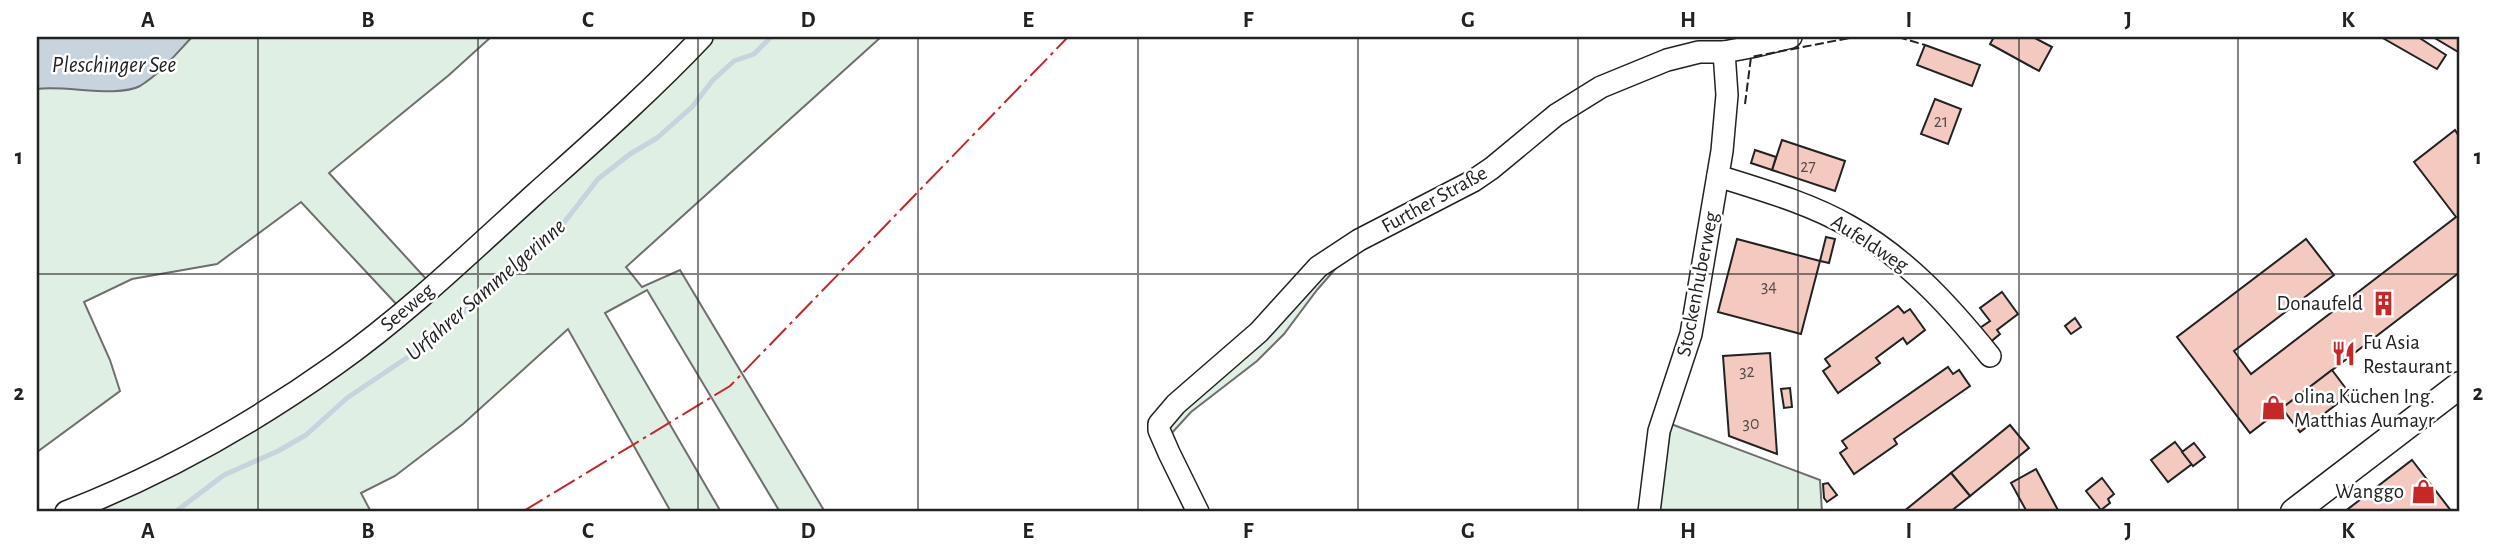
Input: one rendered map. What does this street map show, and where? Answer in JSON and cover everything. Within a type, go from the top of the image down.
[{"type":"main road","points":[[2294,512],[2460,385]]},
{"type":"street","name":"Seeweg","points":[[66,512],[180,461],[272,407],[336,364],[392,321],[482,242],[642,96],[702,37]]},
{"type":"street","name":"Further Straße","points":[[1198,512],[1169,453],[1159,424],[1176,404],[1259,332],[1318,267],[1336,254],[1473,181],[1556,115],[1601,86],[1667,60],[1699,52],[1724,52],[1791,37]]},
{"type":"street","name":"Stockenhuberweg","points":[[1648,512],[1659,431],[1691,334],[1718,176],[1727,95],[1724,52]]},
{"type":"street","name":"Aufeldweg","points":[[1718,176],[1824,213],[1869,239],[1928,285],[1990,356]]},
{"type":"green space","points":[[37,37],[491,37],[329,173],[428,281],[399,307],[301,202],[217,264],[132,279],[84,302],[110,360],[120,391],[37,452]]},
{"type":"green space","points":[[712,37],[881,37],[626,267],[642,287],[680,270],[825,512],[780,512],[647,290],[605,313],[721,512],[671,512],[568,329],[463,424],[395,476],[361,493],[371,512],[87,512],[280,409],[683,68]]},
{"type":"green space","points":[[1351,251],[1284,334],[1257,361],[1191,412],[1170,435],[1168,425],[1298,294]]},
{"type":"green space","points":[[1671,424],[1820,480],[1822,512],[1658,510]]},
{"type":"water","name":"Pleschinger See","points":[[37,37],[192,37],[161,70],[140,86],[105,91],[37,89]]},
{"type":"building","points":[[1994,37],[2033,37],[2052,47],[2039,71],[1990,44]]},
{"type":"building","points":[[2381,37],[2418,37],[2446,55],[2437,69]]},
{"type":"building","points":[[2433,37],[2460,37],[2460,53]]},
{"type":"building","points":[[1925,45],[1980,65],[1972,86],[1917,65]]},
{"type":"building","points":[[1935,99],[1961,109],[1948,144],[1921,134]]},
{"type":"building","name":"Donaufeld","points":[[2455,130],[2460,138],[2460,272],[2250,433],[2177,337],[2306,239],[2334,275],[2234,351],[2251,374],[2456,217],[2414,162]]},
{"type":"building","points":[[1782,140],[1845,161],[1835,191],[1772,170]]},
{"type":"building","points":[[1755,150],[1776,157],[1772,170],[1751,163]]},
{"type":"building","points":[[1826,237],[1835,239],[1829,263],[1820,261]]},
{"type":"building","points":[[1737,239],[1820,261],[1801,334],[1718,312]]},
{"type":"building","points":[[2002,292],[2018,314],[1997,330],[2000,334],[1988,344],[1977,330],[1990,321],[1980,308]]},
{"type":"building","points":[[1898,306],[1904,313],[1910,309],[1925,330],[1907,344],[1903,338],[1876,358],[1880,363],[1838,393],[1823,371],[1830,366],[1825,359]]},
{"type":"building","points":[[2075,318],[2081,327],[2071,334],[2065,326]]},
{"type":"building","points":[[1770,353],[1777,454],[1729,436],[1723,356]]},
{"type":"building","points":[[1948,367],[1953,374],[1959,370],[1970,386],[1894,439],[1897,444],[1854,474],[1840,453],[1847,448],[1842,441]]},
{"type":"building","points":[[2332,370],[2350,394],[2300,432],[2282,408]]},
{"type":"building","points":[[1790,388],[1792,407],[1784,408],[1781,389]]},
{"type":"building","points":[[2010,425],[2029,448],[1970,496],[1951,473]]},
{"type":"building","points":[[2175,442],[2192,464],[2168,482],[2151,460]]},
{"type":"building","points":[[2194,443],[2205,457],[2193,466],[2182,452]]},
{"type":"building","points":[[2412,460],[2452,512],[2344,512]]},
{"type":"building","points":[[2036,469],[2059,512],[2027,512],[2011,483]]},
{"type":"building","points":[[1951,473],[1970,496],[1950,512],[1903,512]]},
{"type":"building","points":[[2102,478],[2114,494],[2108,499],[2110,503],[2101,510],[2086,491]]},
{"type":"building","points":[[1828,483],[1837,495],[1827,502],[1823,484]]},
{"type":"waterway","name":"Urfahrer Sammelgerinne","points":[[175,512],[224,475],[278,451],[306,435],[347,398],[408,357],[500,282],[542,239],[559,229],[598,179],[630,154],[657,138],[692,107],[713,80],[734,61],[754,54],[771,37]]},
{"type":"fence","points":[[1745,104],[1751,57],[1855,37]]},
{"type":"fence","points":[[1898,37],[1925,45]]},
{"type":"power","points":[[522,512],[730,386],[1068,37]]},
{"type":"place","name":"Donaufeld","points":[[2383,303]]},
{"type":"place","name":"Fu Asia Restaurant","points":[[2343,354]]},
{"type":"place","name":"olina Küchen Ing. Matthias Aumayr","points":[[2274,408]]},
{"type":"place","name":"Wanggo","points":[[2424,491]]}]
